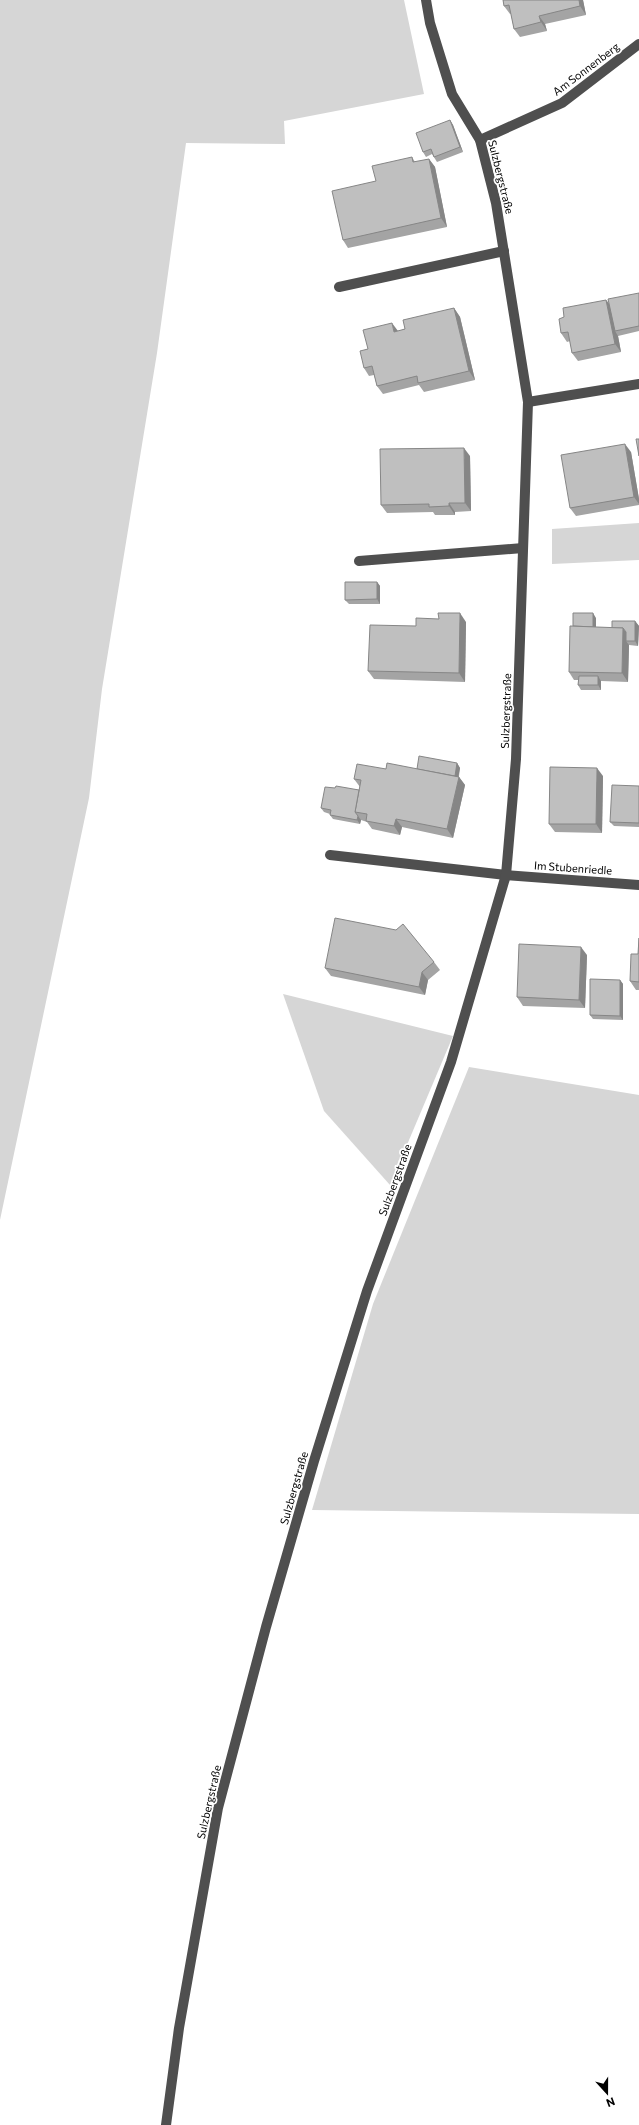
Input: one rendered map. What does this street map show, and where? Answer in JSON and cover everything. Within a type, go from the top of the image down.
[{"type":"street","name":"Sulzbergstraße","points":[[166,2125],[179,2028],[218,1808],[266,1627],[314,1461],[367,1291],[451,1062],[506,875],[516,759],[528,402],[496,203],[480,140],[452,94],[430,23],[426,0]]},
{"type":"street","name":"Am Sonnenberg","points":[[480,140],[562,103],[639,44]]},
{"type":"street","points":[[339,287],[504,251]]},
{"type":"street","points":[[528,402],[639,384]]},
{"type":"street","points":[[359,561],[523,548]]},
{"type":"street","points":[[330,855],[506,875]]},
{"type":"street","name":"Im Stubenriedle","points":[[506,875],[639,885]]},
{"type":"shaded area","points":[[0,0],[404,0],[424,94],[284,121],[285,144],[186,143],[157,353],[102,689],[89,798],[0,1220]]},
{"type":"shaded area","points":[[639,523],[639,560],[552,564],[552,529]]},
{"type":"shaded area","points":[[283,994],[453,1036],[390,1185],[324,1111]]},
{"type":"shaded area","points":[[469,1067],[639,1095],[639,1514],[312,1510],[373,1304]]},
{"type":"building","points":[[503,0],[579,0],[580,6],[539,16],[541,22],[514,29],[509,5],[504,6]]},
{"type":"building","points":[[450,120],[460,147],[434,157],[431,149],[423,152],[416,133]]},
{"type":"building","points":[[412,157],[413,162],[429,159],[441,218],[343,240],[332,191],[376,181],[372,166]]},
{"type":"building","points":[[639,293],[639,326],[615,331],[608,299]]},
{"type":"building","points":[[606,300],[615,344],[572,353],[568,332],[561,333],[559,319],[564,317],[563,308]]},
{"type":"building","points":[[454,308],[469,371],[418,383],[417,376],[377,386],[372,366],[364,368],[360,351],[368,349],[363,330],[392,323],[394,332],[405,329],[403,320]]},
{"type":"building","points":[[636,439],[639,439],[639,456]]},
{"type":"building","points":[[625,444],[634,497],[570,508],[561,455]]},
{"type":"building","points":[[464,448],[465,503],[449,503],[449,506],[429,507],[429,504],[381,505],[380,449]]},
{"type":"building","points":[[345,582],[377,582],[377,599],[345,600]]},
{"type":"building","points":[[438,613],[460,613],[459,673],[368,671],[370,625],[416,626],[416,618],[439,619]]},
{"type":"building","points":[[573,613],[593,613],[593,627],[573,626]]},
{"type":"building","points":[[612,621],[635,621],[635,641],[626,641],[626,632],[623,628],[612,628]]},
{"type":"building","points":[[570,626],[623,628],[622,673],[569,672]]},
{"type":"building","points":[[579,676],[598,676],[598,685],[578,685]]},
{"type":"building","points":[[419,756],[457,763],[455,776],[417,769]]},
{"type":"building","points":[[387,763],[459,777],[447,829],[396,819],[394,826],[366,821],[367,814],[355,812],[361,780],[354,779],[357,764],[386,769]]},
{"type":"building","points":[[550,767],[597,768],[596,824],[549,824]]},
{"type":"building","points":[[612,785],[639,786],[639,823],[610,822]]},
{"type":"building","points":[[336,786],[359,790],[355,812],[358,816],[357,820],[330,815],[331,810],[321,808],[325,787],[335,788]]},
{"type":"building","points":[[335,918],[396,930],[403,924],[434,962],[422,972],[419,987],[325,968]]},
{"type":"building","points":[[639,938],[639,982],[630,981],[631,954],[638,954]]},
{"type":"building","points":[[519,944],[581,947],[579,1000],[517,997]]},
{"type":"building","points":[[590,979],[620,980],[620,1016],[590,1015]]}]
